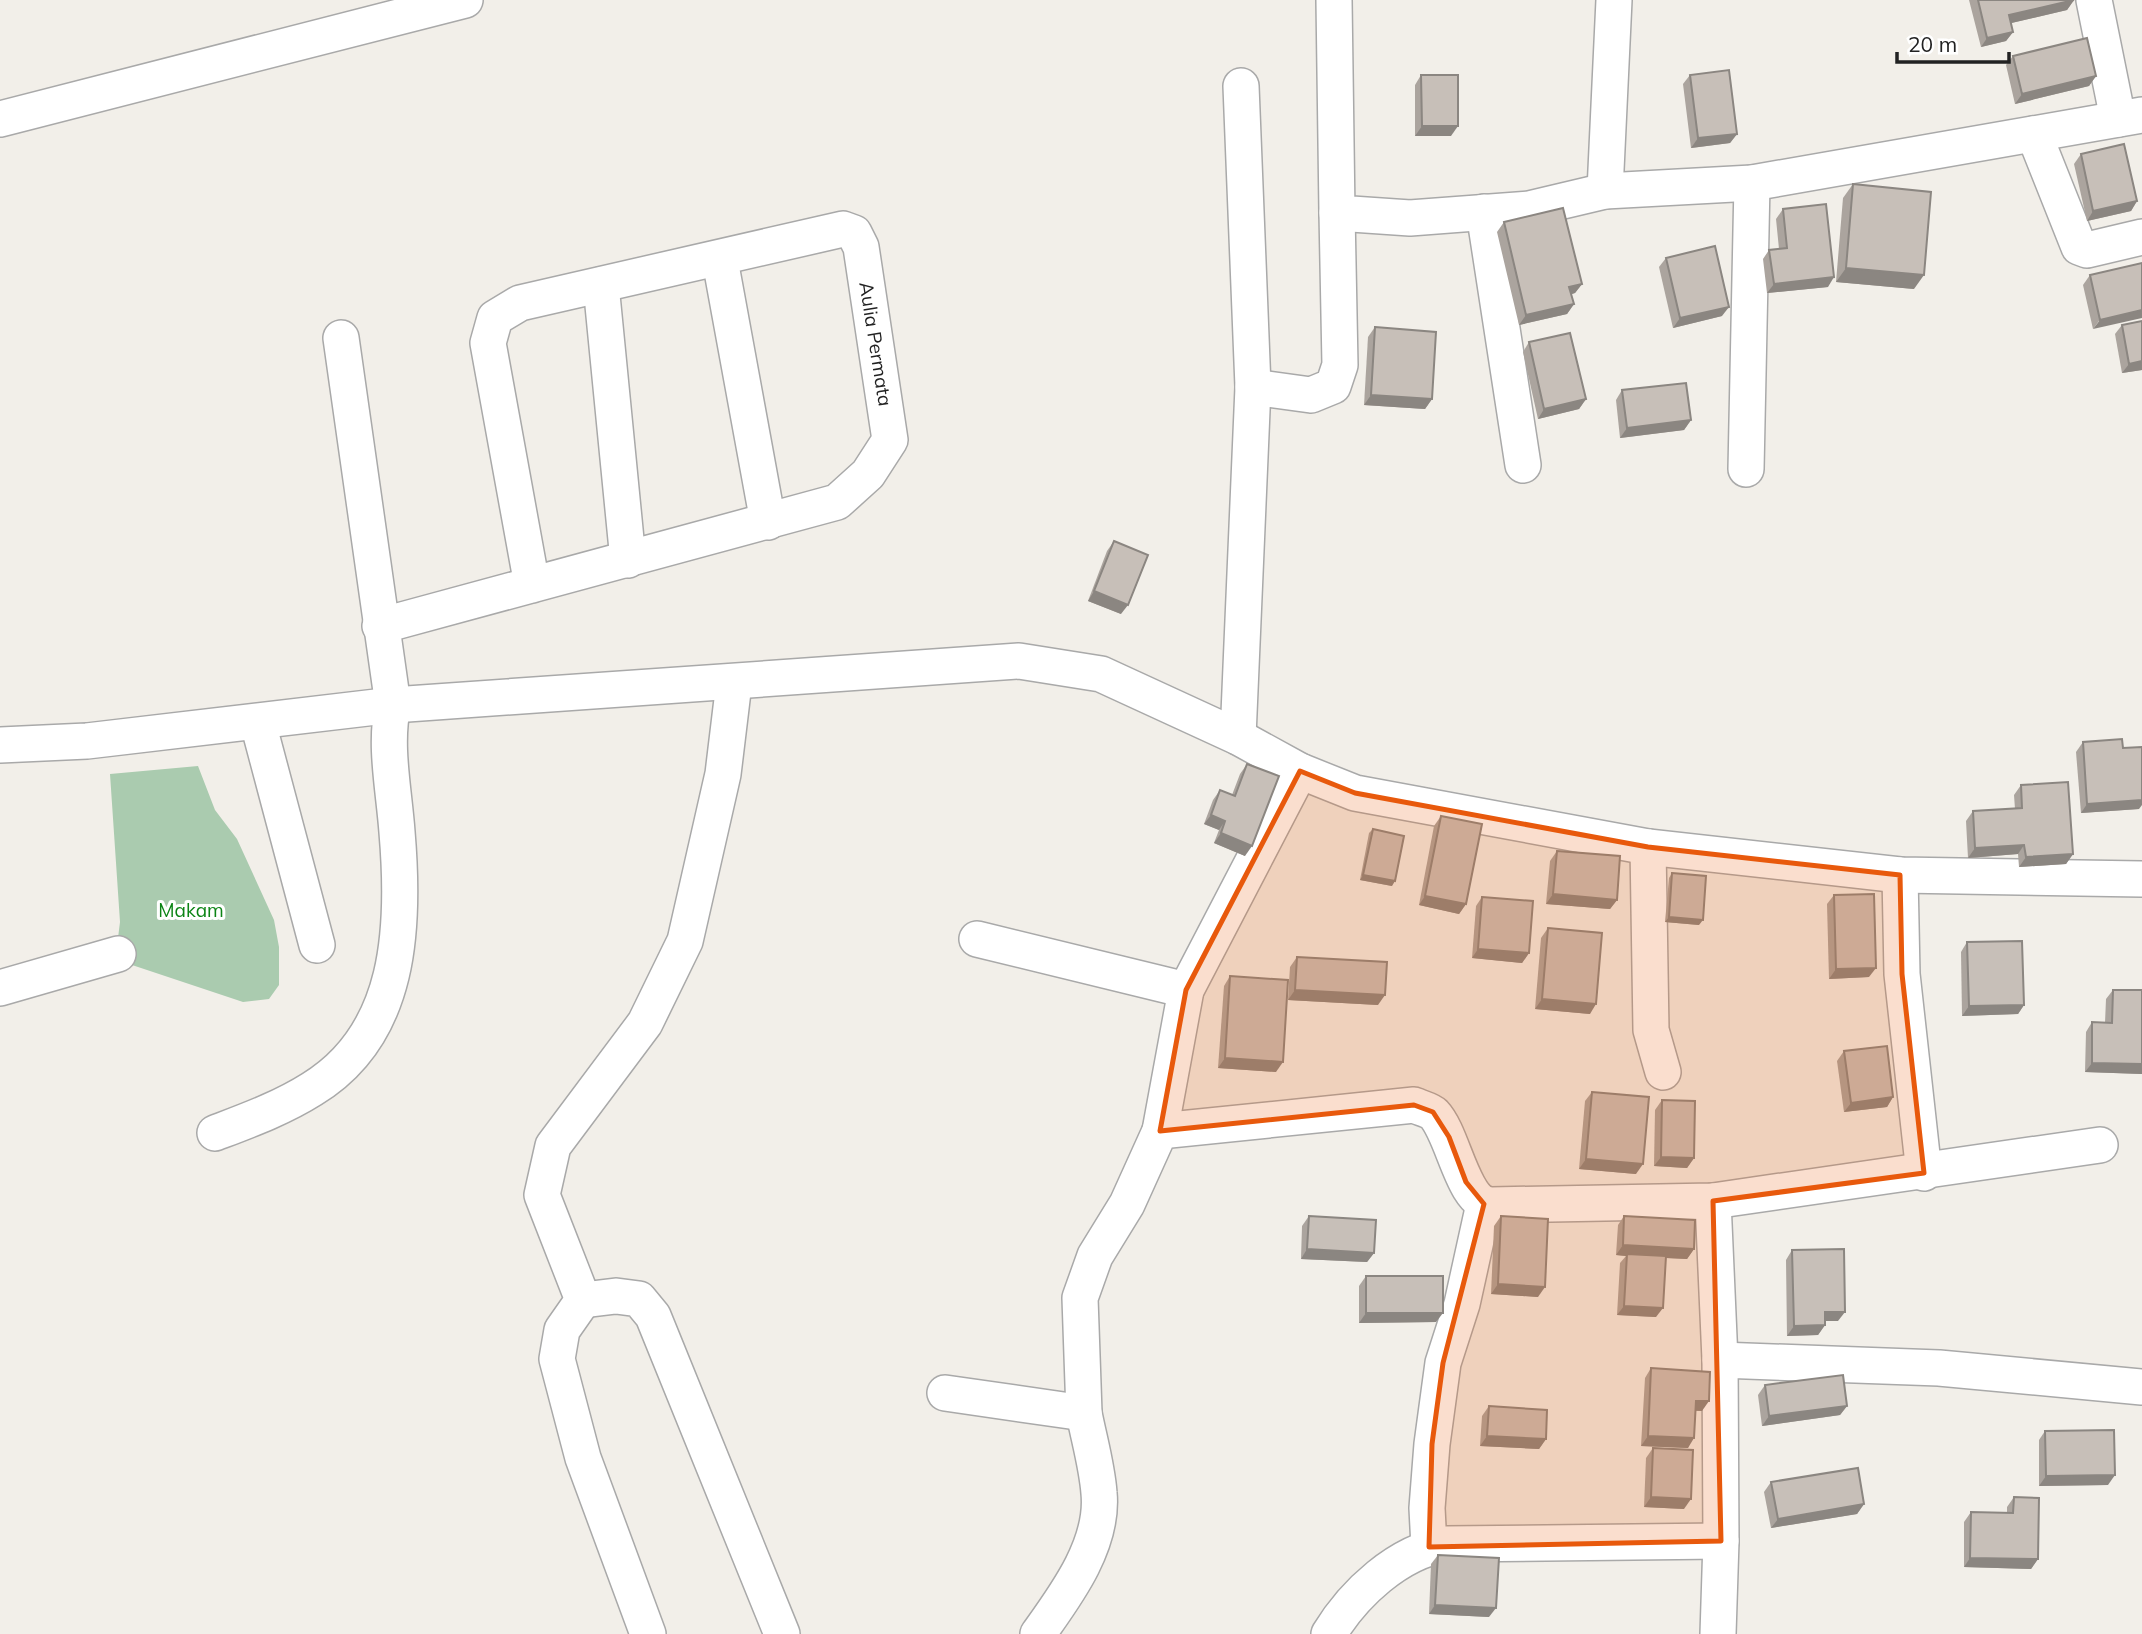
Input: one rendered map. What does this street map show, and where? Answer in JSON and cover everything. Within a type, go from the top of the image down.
[{"type":"street","points":[[0,120],[465,0]]},
{"type":"street","points":[[1253,387],[1311,395],[1333,386],[1340,365],[1334,0]]},
{"type":"street","points":[[1605,191],[1614,0]]},
{"type":"street","points":[[1337,213],[1410,218],[1529,209],[1605,191],[1752,183],[2130,117],[2094,0]]},
{"type":"street","points":[[1238,737],[1253,387],[1241,86]]},
{"type":"street","points":[[2034,134],[2079,247],[2087,250],[2142,237]]},
{"type":"street","points":[[1746,469],[1752,183]]},
{"type":"street","points":[[1484,212],[1523,466]]},
{"type":"street","name":"Aulia Permata","points":[[380,626],[628,560],[837,502],[868,474],[890,440],[861,247],[854,233],[843,229],[720,260],[520,303],[495,318],[488,342],[532,585]]},
{"type":"street","points":[[720,260],[768,522]]},
{"type":"street","points":[[601,285],[628,560]]},
{"type":"street","points":[[215,1133],[270,1112],[315,1088],[359,1049],[391,988],[400,921],[399,851],[388,725],[393,705],[341,338]]},
{"type":"street","points":[[0,745],[87,741],[258,723],[393,705],[1019,661],[1101,674],[1238,737],[1300,771],[1355,793],[1648,847],[1900,875],[2142,879]]},
{"type":"street","points":[[583,1300],[542,1195],[552,1146],[645,1023],[685,941],[723,774],[734,683]]},
{"type":"street","points":[[258,723],[317,944]]},
{"type":"street","points":[[1038,1634],[1066,1594],[1093,1539],[1100,1495],[1084,1413],[1080,1298],[1095,1256],[1127,1204],[1160,1131],[1185,990],[1300,771]]},
{"type":"street","points":[[1648,847],[1651,1030],[1663,1072]]},
{"type":"street","points":[[1900,875],[1902,974],[1924,1173]]},
{"type":"street","points":[[977,939],[1185,990]]},
{"type":"street","points":[[0,988],[118,954]]},
{"type":"street","points":[[1160,1131],[1414,1105],[1433,1112],[1450,1138],[1466,1182],[1474,1196],[1484,1204],[1713,1201],[1924,1173],[2100,1145]]},
{"type":"street","points":[[1713,1201],[1720,1360],[1721,1541],[1718,1634]]},
{"type":"street","points":[[1429,1547],[1427,1508],[1443,1363],[1462,1304],[1484,1204]]},
{"type":"street","points":[[648,1634],[583,1458],[557,1359],[562,1330],[583,1300],[617,1296],[639,1299],[653,1317],[782,1634]]},
{"type":"street","points":[[1720,1360],[1939,1368],[2142,1387]]},
{"type":"street","points":[[945,1393],[1084,1413]]},
{"type":"street","points":[[1329,1634],[1359,1597],[1391,1566],[1429,1547],[1446,1544],[1721,1541]]},
{"type":"highlighted area","points":[[1300,771],[1355,793],[1648,847],[1900,875],[1902,974],[1924,1173],[1713,1201],[1721,1541],[1429,1547],[1432,1444],[1443,1363],[1484,1204],[1466,1182],[1449,1137],[1433,1112],[1414,1105],[1160,1131],[1186,990]]},
{"type":"green space","name":"Makam","points":[[198,766],[215,810],[237,839],[274,920],[279,947],[279,985],[269,999],[243,1002],[126,963],[117,946],[120,922],[110,774]]},
{"type":"building","points":[[1978,0],[2074,0],[2009,15],[2013,32],[1987,38]]},
{"type":"building","points":[[2087,38],[2096,76],[2022,94],[2013,56]]},
{"type":"building","points":[[1729,70],[1737,134],[1698,138],[1690,75]]},
{"type":"building","points":[[1421,75],[1458,75],[1458,126],[1422,126]]},
{"type":"building","points":[[2124,144],[2137,201],[2093,211],[2081,154]]},
{"type":"building","points":[[1853,184],[1931,192],[1924,275],[1846,268]]},
{"type":"building","points":[[1826,204],[1834,277],[1774,284],[1769,250],[1787,248],[1783,209]]},
{"type":"building","points":[[1563,208],[1582,284],[1569,287],[1574,304],[1526,315],[1504,222]]},
{"type":"building","points":[[1715,246],[1729,307],[1680,318],[1666,258]]},
{"type":"building","points":[[2142,263],[2142,310],[2100,320],[2090,275]]},
{"type":"building","points":[[2142,321],[2142,361],[2129,364],[2122,325]]},
{"type":"building","points":[[1375,327],[1436,332],[1432,399],[1371,395]]},
{"type":"building","points":[[1570,333],[1586,399],[1544,409],[1529,342]]},
{"type":"building","points":[[1686,383],[1691,420],[1627,428],[1622,390]]},
{"type":"building","points":[[1114,541],[1148,555],[1128,605],[1094,591]]},
{"type":"building","points":[[2122,739],[2123,748],[2142,747],[2142,800],[2087,804],[2083,742]]},
{"type":"building","points":[[1247,764],[1279,776],[1252,846],[1221,833],[1225,821],[1211,815],[1220,790],[1235,796]]},
{"type":"building","points":[[2068,782],[2073,854],[2026,857],[2024,845],[1975,848],[1973,811],[2022,808],[2021,785]]},
{"type":"building","points":[[1441,816],[1482,824],[1466,904],[1425,896]]},
{"type":"building","points":[[1373,829],[1404,836],[1395,881],[1363,875]]},
{"type":"building","points":[[1557,851],[1620,856],[1617,900],[1553,894]]},
{"type":"building","points":[[1672,873],[1706,876],[1703,920],[1669,917]]},
{"type":"building","points":[[1874,894],[1876,968],[1836,969],[1834,895]]},
{"type":"building","points":[[1482,897],[1533,901],[1529,953],[1478,949]]},
{"type":"building","points":[[1548,928],[1602,933],[1596,1004],[1542,999]]},
{"type":"building","points":[[2022,941],[2024,1005],[1969,1006],[1967,942]]},
{"type":"building","points":[[1297,957],[1387,962],[1385,995],[1295,990]]},
{"type":"building","points":[[1230,976],[1288,980],[1283,1062],[1225,1058]]},
{"type":"building","points":[[2113,990],[2142,990],[2142,1064],[2092,1063],[2092,1022],[2112,1023]]},
{"type":"building","points":[[1887,1046],[1893,1097],[1851,1103],[1844,1051]]},
{"type":"building","points":[[1592,1092],[1649,1097],[1643,1164],[1586,1159]]},
{"type":"building","points":[[1662,1100],[1695,1101],[1694,1158],[1661,1157]]},
{"type":"building","points":[[1309,1216],[1376,1220],[1374,1253],[1307,1249]]},
{"type":"building","points":[[1501,1216],[1548,1219],[1545,1287],[1498,1284]]},
{"type":"building","points":[[1624,1216],[1695,1220],[1694,1249],[1623,1245]]},
{"type":"building","points":[[1844,1249],[1845,1312],[1825,1312],[1825,1325],[1794,1326],[1792,1250]]},
{"type":"building","points":[[1627,1254],[1666,1256],[1663,1308],[1624,1306]]},
{"type":"building","points":[[1366,1276],[1443,1276],[1443,1313],[1366,1313]]},
{"type":"building","points":[[1651,1368],[1710,1372],[1709,1401],[1696,1401],[1694,1438],[1648,1436]]},
{"type":"building","points":[[1843,1375],[1847,1406],[1769,1416],[1765,1385]]},
{"type":"building","points":[[1489,1406],[1547,1410],[1546,1439],[1487,1436]]},
{"type":"building","points":[[2114,1430],[2115,1475],[2046,1476],[2045,1431]]},
{"type":"building","points":[[1653,1448],[1693,1450],[1691,1499],[1651,1497]]},
{"type":"building","points":[[1858,1468],[1864,1504],[1778,1519],[1771,1482]]},
{"type":"building","points":[[2014,1497],[2039,1498],[2038,1559],[1970,1558],[1971,1512],[2013,1513]]},
{"type":"building","points":[[1438,1555],[1499,1558],[1496,1608],[1435,1605]]}]
